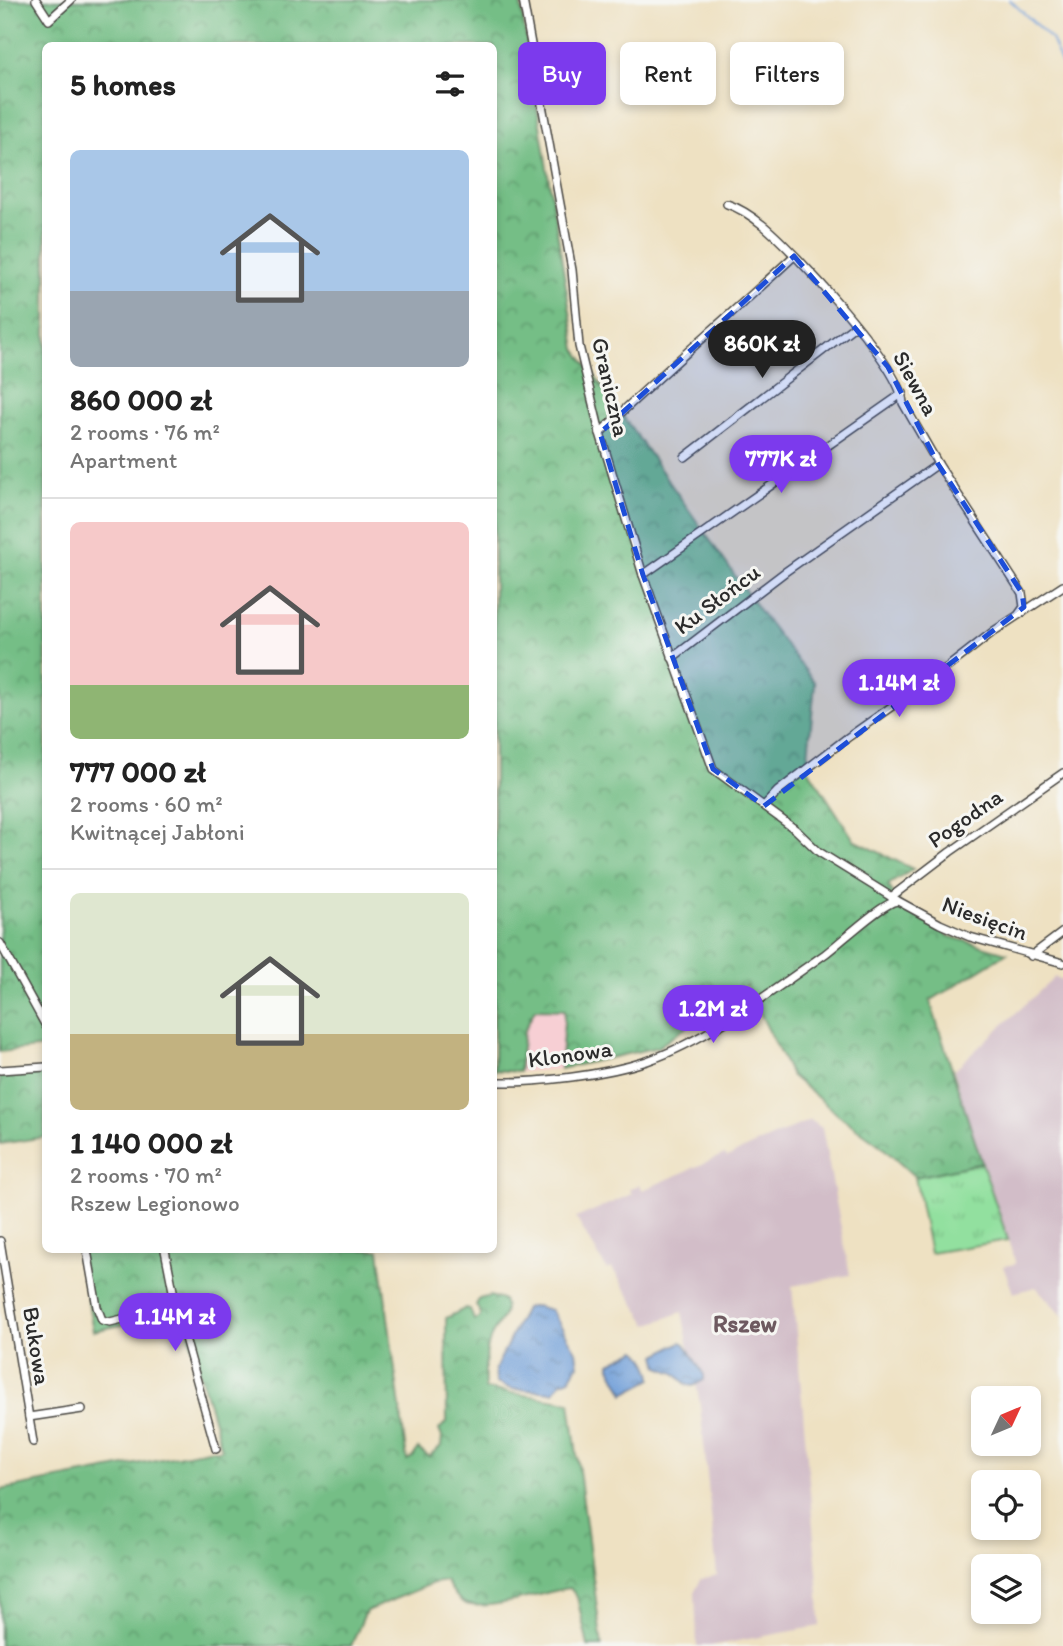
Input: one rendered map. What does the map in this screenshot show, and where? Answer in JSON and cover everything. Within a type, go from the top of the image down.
[{"type":"street","points":[[36,0],[49,20],[71,0]]},
{"type":"street","name":"Graniczna","points":[[523,0],[572,270],[579,346],[600,433],[643,575],[713,769]]},
{"type":"street","name":"Siewna","points":[[727,204],[737,207],[763,225],[794,256],[826,289],[888,367],[902,393],[903,403],[938,464],[1022,593],[1024,607],[1020,614]]},
{"type":"street","points":[[600,433],[649,384],[794,256]]},
{"type":"street","points":[[685,457],[856,325]]},
{"type":"street","points":[[643,575],[902,393]]},
{"type":"street","name":"Ku Słońcu","points":[[672,658],[785,572],[938,464]]},
{"type":"street","points":[[764,806],[778,791],[847,738],[1063,586]]},
{"type":"street","name":"Niesięcin","points":[[713,769],[796,830],[819,852],[894,899],[948,928],[1031,956],[1063,963]]},
{"type":"street","name":"Pogodna","points":[[894,899],[950,852],[1063,774]]},
{"type":"street","name":"Klonowa","points":[[497,1082],[561,1078],[635,1064],[657,1057],[737,1015],[828,951],[894,899]]},
{"type":"street","points":[[1031,956],[1063,932]]},
{"type":"street","points":[[0,943],[42,1019]]},
{"type":"street","points":[[0,1070],[42,1067]]},
{"type":"street","name":"Bukowa","points":[[0,1241],[33,1442]]},
{"type":"street","points":[[88,1253],[97,1307],[102,1320],[110,1322],[176,1306]]},
{"type":"street","points":[[166,1253],[176,1306],[216,1449]]},
{"type":"street","name":"Bukowa","points":[[29,1417],[82,1409]]},
{"type":"highlighted area","points":[[794,256],[888,367],[938,464],[1022,593],[1024,607],[764,806],[713,769],[643,575],[600,433]]},
{"type":"shaded area","points":[[1055,977],[1063,980],[1063,1316],[1036,1287],[1013,1293],[1003,1266],[1016,1264],[969,1124],[954,1070]]},
{"type":"shaded area","points":[[534,1009],[565,1010],[560,1069],[519,1072],[524,1031]]},
{"type":"shaded area","points":[[810,1120],[822,1128],[850,1275],[792,1286],[820,1626],[697,1646],[695,1591],[701,1579],[717,1575],[700,1404],[682,1312],[648,1325],[612,1268],[607,1270],[576,1218],[632,1194],[630,1189],[639,1185],[643,1190]]},
{"type":"green space","points":[[0,0],[520,0],[527,42],[518,42],[518,105],[537,105],[576,349],[761,613],[815,683],[807,767],[854,840],[913,869],[888,885],[901,905],[948,936],[1007,953],[930,1001],[982,1163],[915,1177],[881,1146],[837,1114],[791,1075],[746,985],[658,1047],[560,1069],[565,1010],[535,1009],[524,1031],[519,1072],[497,1070],[497,42],[42,42],[42,1047],[0,1052]]},
{"type":"green space","points":[[42,1072],[42,1137],[0,1144],[0,1077]]},
{"type":"green space","points":[[982,1163],[1008,1240],[930,1253],[915,1177]]},
{"type":"green space","points":[[80,1253],[379,1253],[407,1460],[413,1457],[418,1449],[429,1457],[441,1446],[442,1437],[439,1430],[447,1421],[446,1318],[466,1308],[470,1309],[474,1320],[481,1314],[476,1305],[479,1299],[490,1296],[503,1300],[505,1311],[492,1334],[487,1351],[485,1389],[570,1402],[602,1646],[588,1646],[577,1597],[570,1588],[500,1603],[474,1605],[461,1601],[446,1581],[433,1583],[366,1611],[351,1646],[0,1646],[0,1490],[222,1449],[182,1312],[93,1331]]},
{"type":"water","points":[[536,1306],[551,1310],[576,1351],[578,1365],[570,1379],[561,1382],[554,1392],[512,1389],[496,1383],[495,1370],[525,1308]]},
{"type":"water","points":[[681,1342],[685,1344],[704,1375],[704,1380],[693,1386],[686,1384],[675,1373],[659,1367],[656,1355]]},
{"type":"water","points":[[637,1350],[647,1363],[652,1379],[624,1394],[610,1363]]},
{"type":"waterway","points":[[1010,0],[1051,39],[1063,67]]},
{"type":"district","name":"Rszew","points":[[745,1324]]}]
